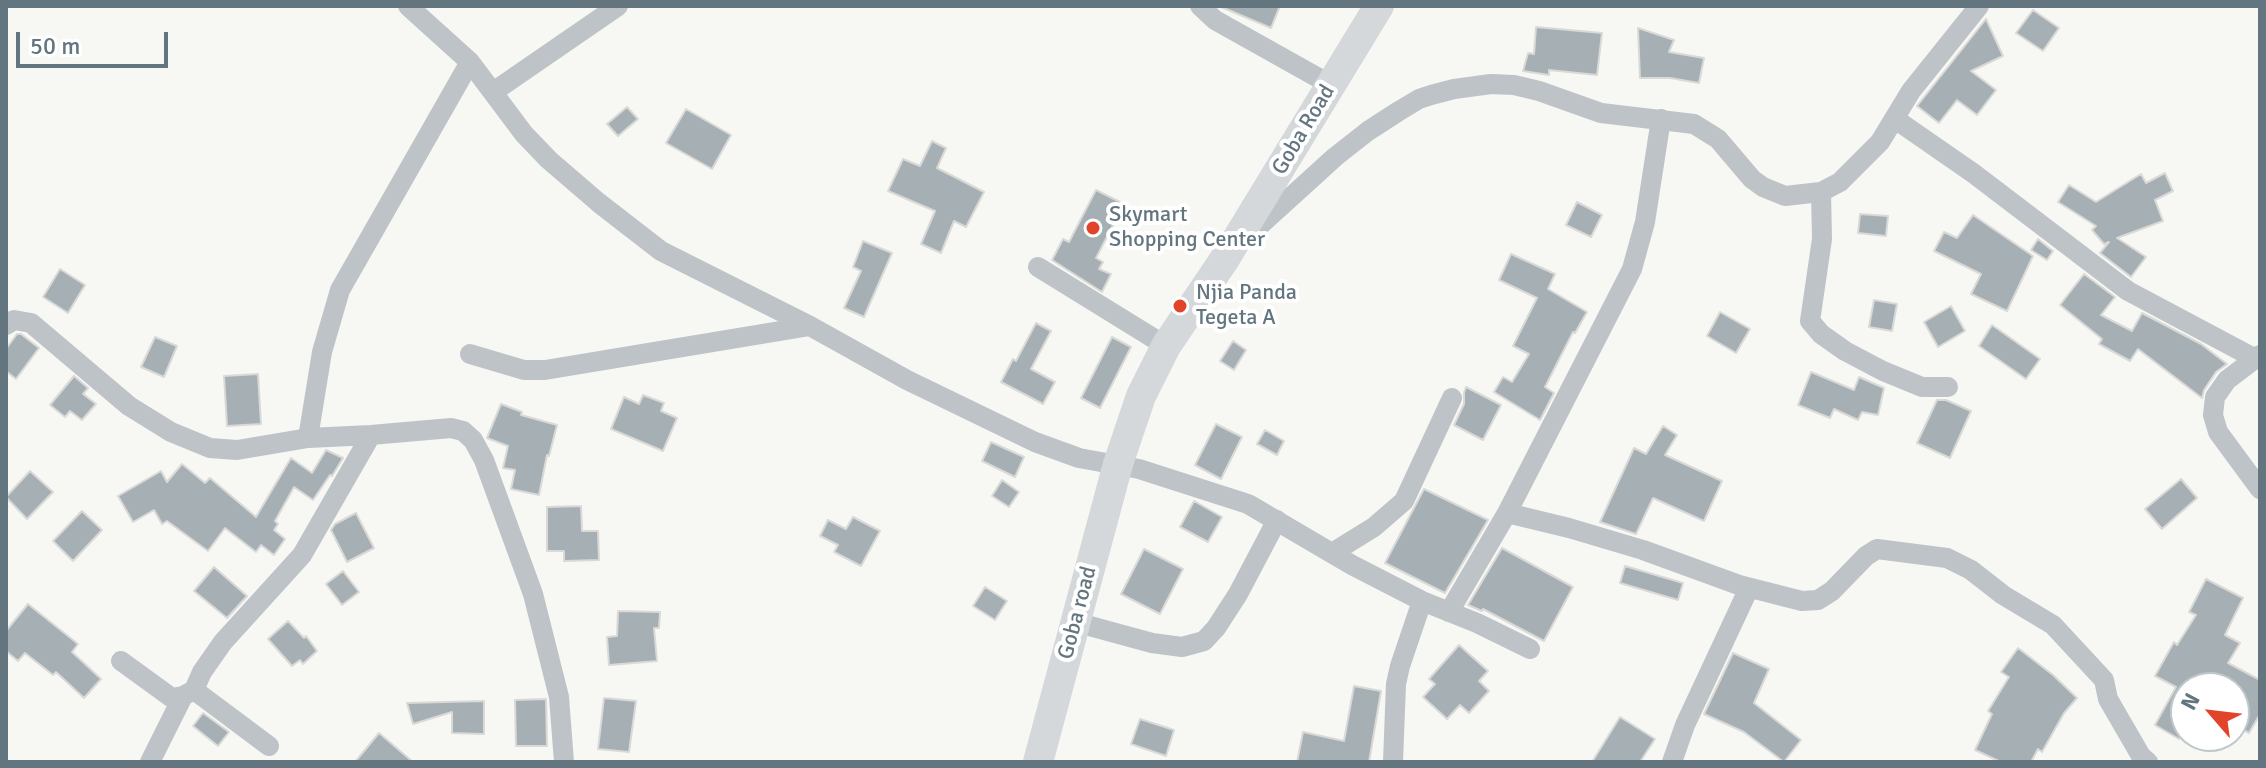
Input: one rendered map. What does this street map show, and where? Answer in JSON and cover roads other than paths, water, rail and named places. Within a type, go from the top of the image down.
[{"type":"main road","name":"Goba Road","points":[[1118,464],[1141,396],[1166,346],[1226,257],[1379,6]]},
{"type":"main road","name":"Goba road","points":[[1038,762],[1118,464]]},
{"type":"street","points":[[408,6],[470,62],[524,134],[549,160],[641,237],[681,262],[810,326],[907,380],[1035,442],[1079,458],[1118,464],[1248,504],[1422,601],[1530,649]]},
{"type":"street","points":[[493,92],[618,6]]},
{"type":"street","points":[[1200,6],[1215,20],[1331,85]]},
{"type":"street","points":[[1226,257],[1335,157],[1389,117],[1419,99],[1479,86],[1514,85],[1601,113],[1690,123],[1706,129],[1752,179],[1776,194],[1797,196],[1821,192],[1840,182],[1880,142],[1911,91],[1979,6]]},
{"type":"street","points":[[308,438],[322,352],[340,290],[470,62]]},
{"type":"street","points":[[1449,612],[1507,513],[1632,269],[1645,222],[1661,119]]},
{"type":"street","points":[[1895,119],[1973,173],[2128,291],[2257,356],[2227,380],[2215,397],[2213,415],[2218,432],[2260,489]]},
{"type":"street","points":[[1821,192],[1822,239],[1810,321],[1821,334],[1845,351],[1883,371],[1922,387],[1948,387]]},
{"type":"street","points":[[1038,267],[1166,346]]},
{"type":"street","points":[[6,325],[14,320],[31,323],[129,406],[171,432],[210,448],[237,450],[308,438],[451,428],[463,431],[473,440],[484,460],[533,594],[559,697],[564,762]]},
{"type":"street","points":[[470,354],[533,371],[810,326]]},
{"type":"street","points":[[1332,553],[1374,527],[1404,501],[1452,398]]},
{"type":"street","points":[[150,762],[189,693],[223,642],[302,555],[371,435]]},
{"type":"street","points":[[1507,513],[1643,550],[1749,588],[1802,601],[1818,600],[1832,591],[1877,549],[1947,558],[1971,570],[2003,595],[2053,625],[2104,680],[2108,699],[2121,724],[2148,762]]},
{"type":"street","points":[[1075,622],[1152,643],[1182,647],[1204,641],[1238,594],[1277,520]]},
{"type":"street","points":[[1672,762],[1685,725],[1749,588]]},
{"type":"street","points":[[1393,762],[1396,684],[1422,601]]},
{"type":"street","points":[[121,661],[172,698],[189,693],[269,746]]},
{"type":"place","name":"Skymart Shopping Center","points":[[1093,228]]},
{"type":"place","name":"Njia Panda Tegeta A","points":[[1180,306]]}]
